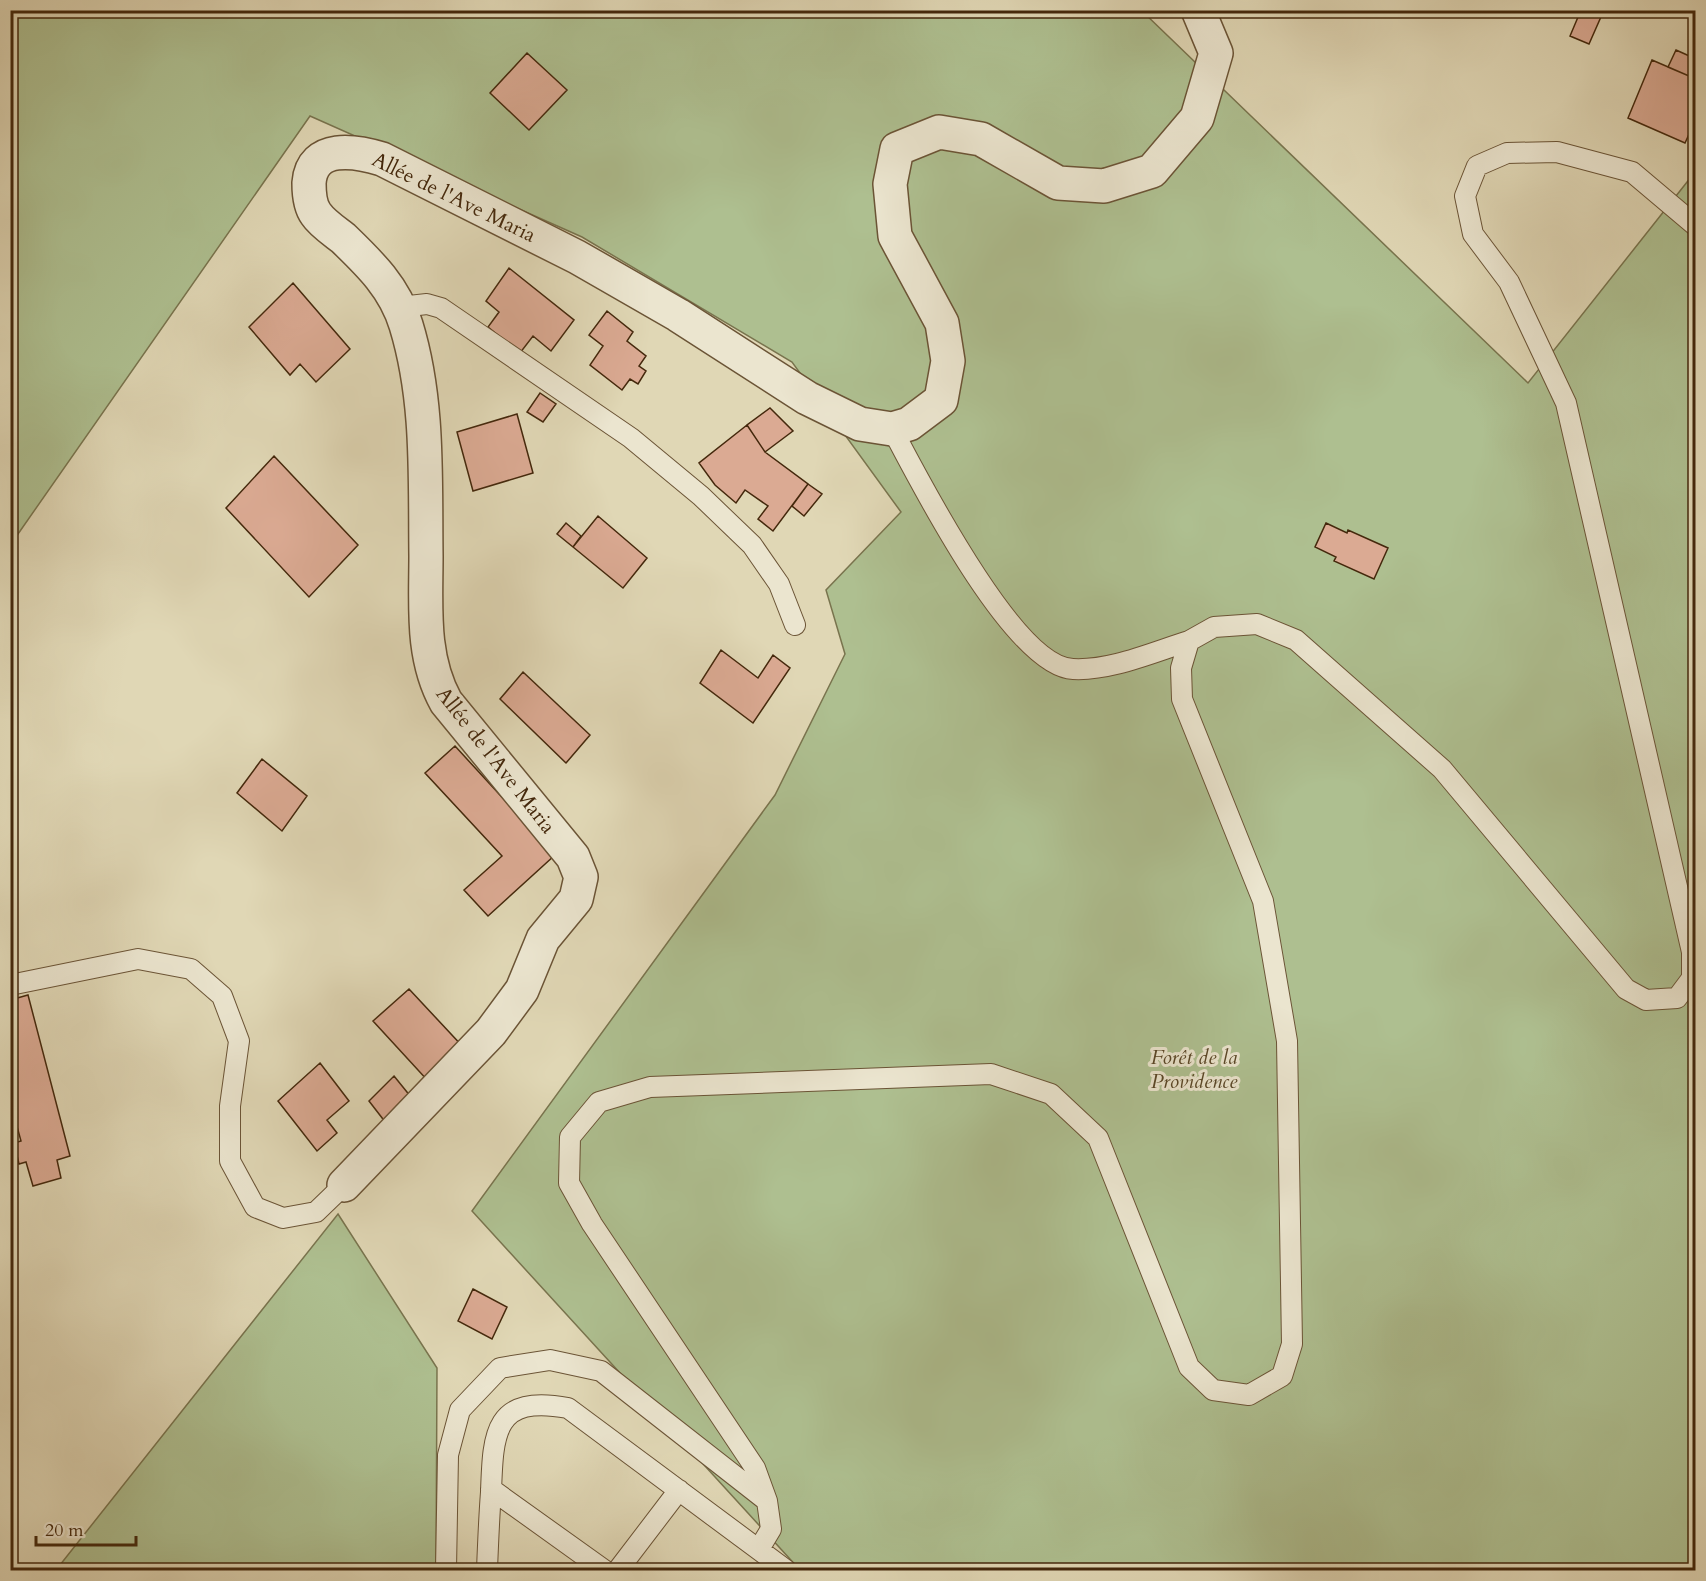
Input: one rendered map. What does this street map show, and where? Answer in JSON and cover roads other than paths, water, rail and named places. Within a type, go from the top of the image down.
[{"type":"street","points":[[892,429],[909,424],[940,400],[948,361],[942,323],[896,236],[890,184],[897,149],[939,132],[981,139],[1058,183],[1104,186],[1152,171],[1197,118],[1216,53],[1198,10]]},
{"type":"street","name":"Allée de l'Ave Maria","points":[[344,1185],[491,1032],[522,990],[543,939],[576,899],[581,877],[573,857],[446,702],[434,681],[428,659],[426,619],[425,435],[419,380],[399,307],[385,280],[315,213],[309,192],[310,174],[321,159],[337,152],[358,151],[382,159],[577,257],[678,315],[807,398],[860,424],[892,429]]},
{"type":"lane","points":[[892,429],[926,493],[1005,620],[1046,659],[1072,669],[1104,666],[1189,641],[1214,627],[1257,624],[1296,640],[1442,769],[1626,989],[1646,1000],[1677,998],[1692,978],[1692,952],[1566,403],[1509,282],[1473,234],[1465,196],[1477,166],[1507,153],[1557,152],[1632,172],[1695,226]]},
{"type":"lane","points":[[399,307],[427,304],[441,308],[631,438],[701,496],[752,545],[778,584],[795,625]]},
{"type":"lane","points":[[759,1549],[771,1529],[767,1501],[755,1468],[592,1224],[569,1183],[570,1137],[599,1102],[650,1087],[991,1074],[1051,1094],[1098,1138],[1189,1367],[1213,1389],[1249,1395],[1282,1376],[1292,1344],[1287,1041],[1263,901],[1182,699],[1181,668],[1189,641]]},
{"type":"lane","points":[[10,985],[138,959],[191,969],[222,996],[238,1041],[230,1106],[230,1161],[255,1207],[283,1218],[316,1212],[344,1185]]},
{"type":"lane","points":[[446,1570],[448,1455],[460,1410],[500,1368],[550,1360],[601,1371],[767,1501]]},
{"type":"lane","points":[[487,1570],[492,1445],[501,1424],[520,1408],[542,1403],[568,1408],[759,1549],[782,1569]]},
{"type":"lane","points":[[491,1489],[604,1570]]},
{"type":"lane","points":[[618,1570],[679,1491]]},
{"type":"park label","name":"Forêt de la Providence","points":[[1194,1069]]}]
